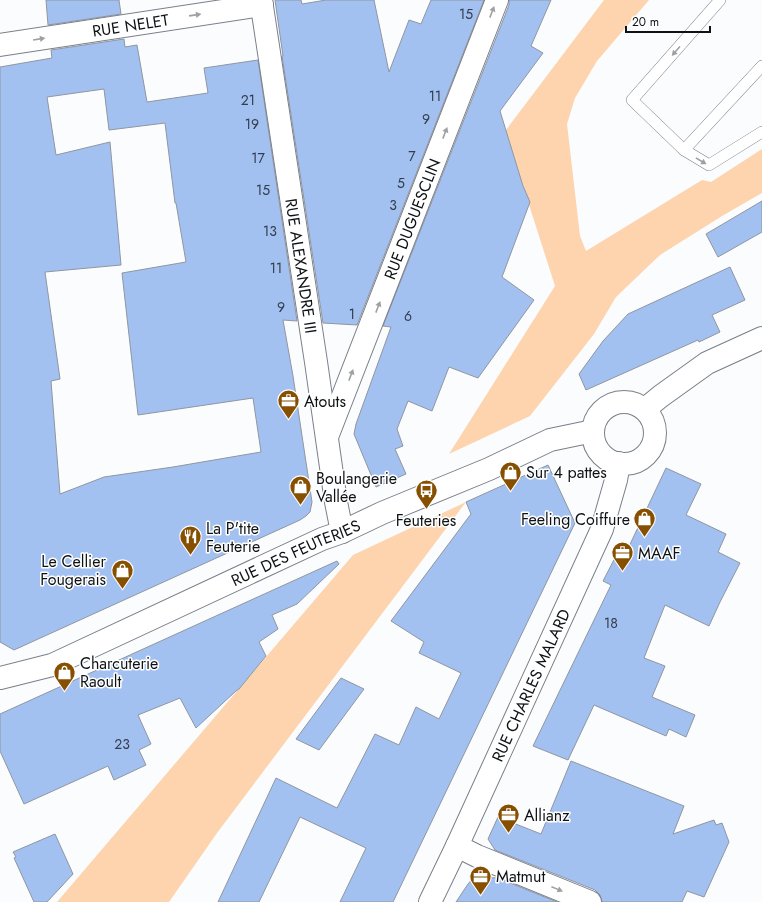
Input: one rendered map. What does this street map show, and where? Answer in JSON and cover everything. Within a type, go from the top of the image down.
[{"type":"street","name":"RUE DUGUESCLIN","points":[[327,438],[497,0]]},
{"type":"street","name":"RUE ALEXANDRE III","points":[[261,3],[336,502],[342,532]]},
{"type":"street","name":"RUE NELET","points":[[0,45],[261,3]]},
{"type":"street","points":[[644,410],[707,363],[762,338]]},
{"type":"street","points":[[621,402],[636,404],[644,410],[653,421],[655,429],[652,447],[640,459],[630,463],[619,463],[609,459],[601,452],[596,444],[594,425],[598,416],[602,411],[611,405],[621,402]]},
{"type":"street","name":"RUE DES FEUTERIES","points":[[0,678],[52,665],[322,540],[382,513],[489,469],[550,440],[594,431]]},
{"type":"street","name":"RUE CHARLES MALARD","points":[[430,902],[602,529],[616,480],[619,463]]},
{"type":"street","points":[[457,846],[477,856],[590,902]]},
{"type":"lane","points":[[720,0],[632,100],[684,150],[709,165],[762,132]]},
{"type":"lane","points":[[684,150],[762,66]]},
{"type":"shaded area","points":[[604,0],[649,0],[597,61],[575,98],[567,124],[580,236],[586,251],[702,180],[711,182],[762,149],[762,193],[660,255],[616,297],[594,334],[530,416],[449,454],[555,286],[506,130]]},
{"type":"shaded area","points":[[466,502],[217,833],[169,902],[57,902],[353,555]]},
{"type":"building","points":[[46,0],[119,0],[121,14],[48,25]]},
{"type":"building","points":[[275,0],[301,0],[302,4],[326,0],[374,0],[389,72],[409,20],[421,24],[431,0],[484,0],[357,325],[323,323],[282,56]]},
{"type":"building","points":[[509,0],[551,0],[531,46],[543,53],[500,111],[523,186],[530,202],[502,277],[534,300],[478,378],[449,367],[432,411],[408,401],[397,429],[403,446],[395,449],[406,474],[376,487],[354,434],[356,424],[391,327],[383,326],[509,5]]},
{"type":"building","points":[[124,39],[125,47],[137,45],[147,102],[208,93],[204,68],[258,60],[297,321],[283,320],[312,502],[310,512],[300,520],[14,650],[0,642],[0,67],[52,58],[51,50]],"holes":[[[104,89],[109,130],[165,123],[175,203],[186,262],[122,273],[138,415],[253,398],[261,452],[104,477],[60,494],[51,381],[60,379],[45,272],[121,265],[110,142],[56,155],[47,97]]]},
{"type":"building","points":[[762,201],[762,232],[718,257],[706,234]]},
{"type":"building","points":[[730,267],[745,300],[712,315],[720,332],[699,342],[698,340],[586,390],[579,374],[603,341],[628,314]]},
{"type":"building","points":[[548,465],[575,523],[393,902],[340,902],[366,848],[300,817],[259,902],[218,902],[276,778],[337,808],[375,734],[399,745],[416,707],[439,719],[461,673],[419,653],[424,642],[391,621],[471,514],[466,502]]},
{"type":"building","points":[[666,468],[701,484],[686,515],[726,534],[718,552],[740,563],[709,626],[665,605],[644,658],[665,666],[652,697],[695,715],[686,737],[669,729],[666,736],[594,705],[568,760],[533,746],[611,585],[603,581],[617,554],[624,557]]},
{"type":"building","points":[[337,561],[339,564],[297,604],[272,615],[278,629],[259,642],[266,656],[239,689],[196,728],[180,698],[138,715],[151,744],[139,750],[146,765],[114,780],[108,766],[24,804],[0,751],[0,714]]},
{"type":"building","points":[[341,678],[364,689],[319,750],[296,739]]},
{"type":"building","points":[[571,761],[684,806],[673,834],[714,820],[716,825],[722,823],[729,842],[704,897],[687,891],[682,902],[602,902],[600,895],[595,890],[495,850],[488,839],[498,817],[541,834]]},
{"type":"building","points":[[55,834],[73,874],[47,902],[34,902],[14,858],[16,857],[13,852]]},
{"type":"building","points":[[474,877],[498,878],[557,902],[456,902]]},
{"type":"place","name":"Atouts","points":[[289,420]]},
{"type":"place","name":"Sur 4 pattes","points":[[510,492]]},
{"type":"place","name":"Boulangerie Vallée","points":[[300,506]]},
{"type":"place","name":"Feuteries","points":[[426,510]]},
{"type":"place","name":"Feeling Coiffure","points":[[645,538]]},
{"type":"place","name":"La P'tite Feuterie","points":[[190,556]]},
{"type":"place","name":"MAAF","points":[[622,572]]},
{"type":"place","name":"Le Cellier Fougerais","points":[[122,590]]},
{"type":"place","name":"Charcuterie Raoult","points":[[64,692]]},
{"type":"place","name":"Allianz","points":[[508,834]]},
{"type":"place","name":"Matmut","points":[[481,896]]}]
